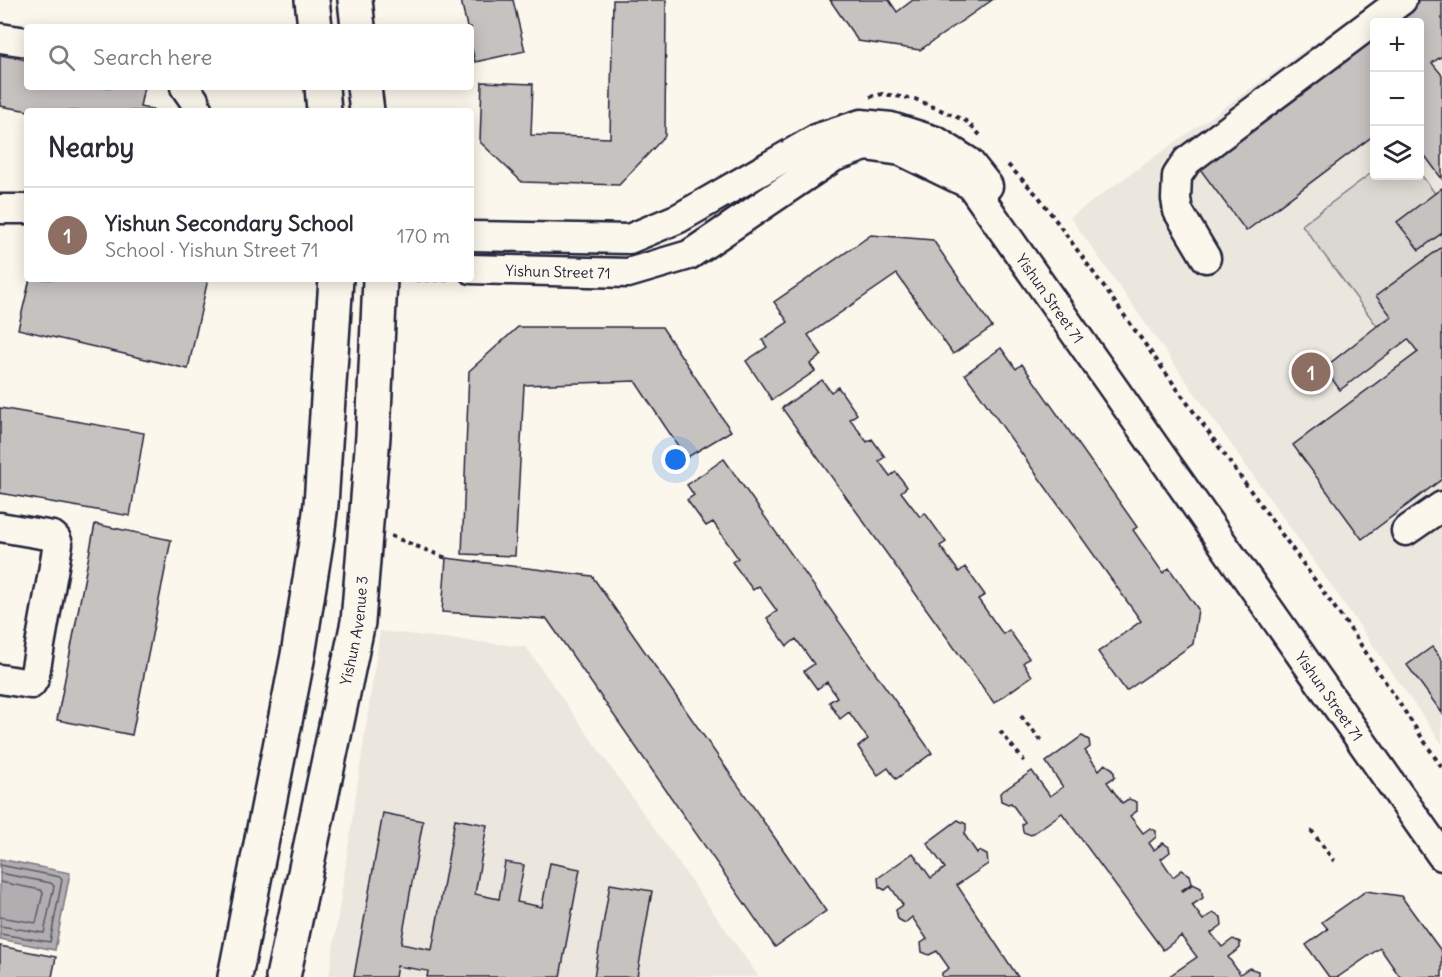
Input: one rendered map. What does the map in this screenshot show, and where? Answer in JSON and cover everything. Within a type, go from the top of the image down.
[{"type":"main road","points":[[312,0],[315,24]]},
{"type":"main road","points":[[355,0],[358,24]]},
{"type":"main road","points":[[322,90],[324,108]]},
{"type":"main road","points":[[364,90],[367,108]]},
{"type":"main road","points":[[235,977],[298,655],[317,536],[336,282]]},
{"type":"main road","name":"Yishun Avenue 3","points":[[283,977],[358,622],[373,436],[390,282]]},
{"type":"street","points":[[1206,258],[1178,211],[1177,176],[1187,162],[1402,0]]},
{"type":"street","points":[[0,38],[24,42]]},
{"type":"street","points":[[187,90],[197,108]]},
{"type":"street","name":"Yishun Street 71","points":[[474,236],[629,239],[669,223],[818,138],[861,124],[891,127],[936,141],[969,162],[1012,217],[1279,608],[1442,856]]},
{"type":"street","name":"Yishun Street 71","points":[[474,275],[628,273],[689,255],[834,157],[866,146],[901,151],[971,185],[1279,608],[1442,823]]},
{"type":"street","points":[[0,209],[24,209]]},
{"type":"street","points":[[669,223],[689,255]]},
{"type":"street","points":[[1406,531],[1442,506]]},
{"type":"street","points":[[0,527],[53,536],[58,544],[34,680],[31,684],[0,679]]},
{"type":"path","points":[[865,99],[882,93],[915,99],[966,121],[982,138]]},
{"type":"path","points":[[1006,163],[1039,197],[1353,633],[1442,768]]},
{"type":"path","points":[[365,530],[379,531],[447,558]]},
{"type":"path","points":[[1022,716],[1043,743]]},
{"type":"path","points":[[1000,731],[1024,761]]},
{"type":"path","points":[[1311,831],[1334,861]]},
{"type":"shaded area","points":[[1375,0],[1442,0],[1442,744],[1070,217]]},
{"type":"shaded area","points":[[1370,174],[1370,180],[1424,178],[1442,203],[1442,278],[1377,326],[1302,225]]},
{"type":"shaded area","points":[[380,631],[526,647],[759,977],[329,977]]},
{"type":"water","points":[[0,859],[70,873],[55,950],[0,939]]},
{"type":"building","points":[[461,0],[513,0],[525,51],[475,62],[474,24],[466,24]]},
{"type":"building","points":[[613,0],[666,0],[665,136],[619,185],[522,182],[480,142],[482,82],[533,84],[531,135],[610,138]]},
{"type":"building","points":[[830,0],[889,0],[897,12],[913,0],[992,0],[920,50],[858,41]]},
{"type":"building","points":[[1417,0],[1442,0],[1442,56],[1432,63],[1442,75],[1442,179],[1424,154],[1424,18],[1392,18]]},
{"type":"building","points":[[1370,35],[1370,138],[1246,231],[1197,165]]},
{"type":"building","points":[[0,55],[24,59],[24,90],[143,90],[140,107],[144,108],[24,108],[24,110],[0,106]]},
{"type":"building","points":[[1442,188],[1442,233],[1419,250],[1397,222]]},
{"type":"building","points":[[871,235],[933,240],[992,327],[953,354],[897,274],[808,335],[822,355],[810,364],[815,371],[772,400],[746,361],[767,347],[762,340],[788,322],[774,302]]},
{"type":"building","points":[[1442,247],[1442,479],[1362,539],[1293,445],[1418,352],[1408,339],[1340,390],[1324,368],[1392,317],[1376,296]]},
{"type":"building","points":[[29,282],[207,282],[188,369],[18,329]]},
{"type":"building","points":[[518,327],[662,327],[731,431],[686,458],[635,381],[524,385],[515,556],[462,554],[469,371]]},
{"type":"building","points":[[1001,348],[1016,369],[1022,364],[1137,527],[1133,530],[1163,573],[1169,568],[1198,609],[1193,644],[1126,691],[1098,652],[1141,621],[965,374]]},
{"type":"building","points":[[822,380],[831,392],[838,387],[857,414],[850,419],[867,442],[872,439],[885,457],[879,461],[890,476],[896,472],[907,487],[901,492],[920,517],[925,513],[946,542],[940,546],[959,572],[965,567],[985,595],[978,599],[1003,634],[1009,630],[1029,658],[1023,663],[1032,676],[994,703],[782,408]]},
{"type":"building","points":[[0,408],[144,433],[130,516],[0,493]]},
{"type":"building","points":[[724,459],[932,753],[896,779],[888,768],[878,775],[858,747],[868,739],[849,712],[840,719],[829,702],[837,697],[827,682],[817,689],[804,671],[814,664],[796,639],[787,646],[767,618],[777,611],[759,586],[753,590],[732,562],[738,558],[713,522],[706,526],[687,500],[694,495],[687,485]]},
{"type":"building","points":[[95,524],[171,540],[132,735],[57,720]]},
{"type":"building","points":[[446,558],[592,576],[826,911],[775,947],[547,619],[442,612]]},
{"type":"building","points":[[1432,647],[1442,660],[1442,713],[1407,665]]},
{"type":"building","points":[[1082,736],[1089,740],[1090,747],[1085,751],[1099,770],[1105,764],[1113,769],[1115,777],[1107,782],[1122,803],[1129,799],[1137,802],[1137,811],[1130,816],[1143,833],[1150,828],[1156,831],[1156,837],[1149,843],[1154,850],[1163,843],[1169,847],[1170,852],[1161,859],[1173,877],[1182,870],[1190,875],[1192,883],[1182,890],[1193,884],[1201,888],[1203,898],[1192,905],[1203,920],[1213,913],[1221,917],[1222,925],[1211,933],[1222,947],[1233,939],[1240,942],[1240,948],[1228,957],[1240,974],[1249,968],[1258,971],[1258,977],[1168,977],[1197,957],[1181,936],[1163,950],[1062,813],[1031,835],[1023,832],[1022,824],[1025,822],[1011,803],[1001,801],[1000,793],[1032,771],[1050,796],[1063,787],[1046,762]]},
{"type":"building","points":[[383,813],[423,821],[401,944],[432,950],[455,819],[487,825],[475,894],[499,899],[505,862],[524,865],[517,902],[542,907],[550,863],[580,869],[560,977],[427,977],[428,971],[397,966],[395,977],[354,977]]},
{"type":"building","points":[[958,820],[966,824],[964,834],[977,853],[979,851],[987,855],[988,864],[957,885],[1018,977],[942,977],[942,973],[949,968],[937,951],[929,955],[922,952],[921,943],[927,939],[912,917],[905,923],[898,919],[896,910],[903,905],[890,886],[885,890],[879,887],[878,878],[913,853],[931,878],[945,868],[927,843]]},
{"type":"building","points":[[610,884],[652,891],[637,977],[594,977]]},
{"type":"building","points":[[1366,891],[1401,896],[1442,952],[1442,977],[1400,977],[1380,948],[1338,977],[1329,977],[1306,945],[1328,929],[1322,922]]},
{"type":"building","points":[[0,946],[56,957],[52,977],[0,977]]},
{"type":"place","name":"Yishun Secondary School","points":[[1311,372]]}]
